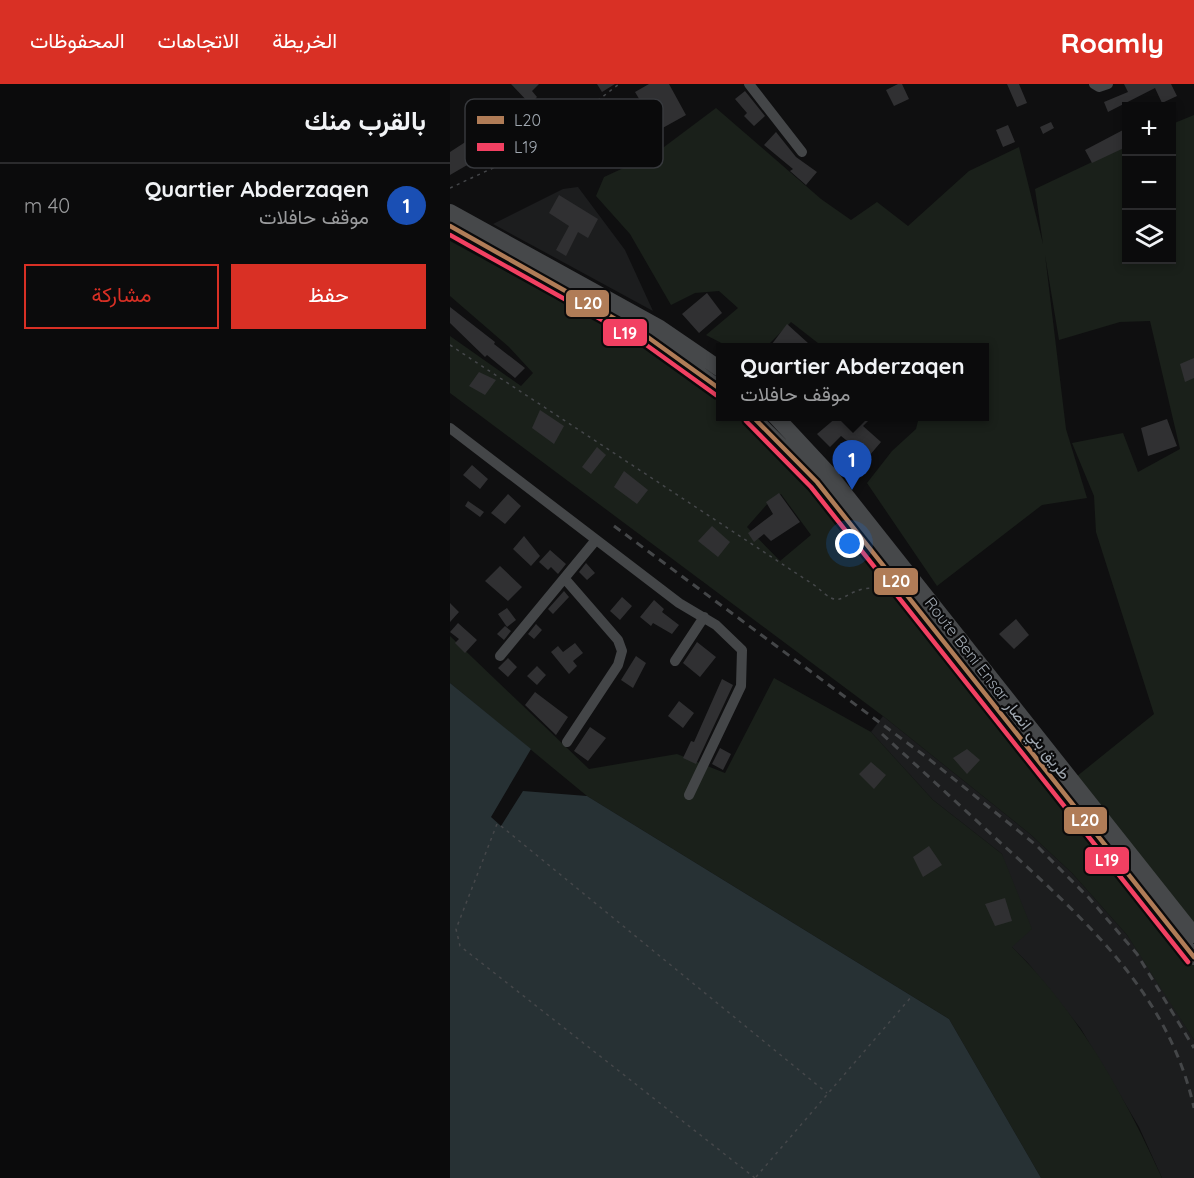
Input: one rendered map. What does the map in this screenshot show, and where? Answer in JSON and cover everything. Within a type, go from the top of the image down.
[{"type":"highway","points":[[450,212],[660,328],[716,366]]},
{"type":"highway","points":[[450,226],[649,338],[716,386]]},
{"type":"highway","name":"Route Beni Ensar طريق بني انصار","points":[[755,421],[793,455],[817,482],[1194,957]]},
{"type":"highway","name":"Route Beni Ensar طريق بني انصار","points":[[778,421],[830,474],[1194,935]]},
{"type":"street","points":[[749,84],[802,152]]},
{"type":"street","points":[[1094,84],[1099,87],[1108,84]]},
{"type":"street","points":[[450,428],[595,541],[679,603],[704,617],[727,634],[742,650],[741,686],[689,795]]},
{"type":"street","points":[[500,656],[595,541]]},
{"type":"street","points":[[565,579],[618,640],[622,651],[618,665],[567,742]]},
{"type":"street","points":[[675,661],[704,617]]},
{"type":"path","points":[[600,99],[619,84]]},
{"type":"path","points":[[450,188],[493,168]]},
{"type":"path","points":[[450,345],[700,508],[830,599],[838,601],[867,588],[908,596]]},
{"type":"path","points":[[497,824],[456,929],[460,946],[755,1178],[912,996]]},
{"type":"path","points":[[501,826],[827,1094]]},
{"type":"shaded area","points":[[716,108],[821,199],[851,220],[877,202],[908,226],[969,171],[1019,147],[1043,244],[1035,189],[1122,148],[1122,264],[1176,264],[1176,122],[1194,115],[1194,925],[1076,777],[1154,714],[1096,532],[1094,496],[1072,443],[1123,433],[1138,472],[1180,449],[1150,321],[1120,322],[1059,340],[1045,255],[1066,429],[1087,498],[1042,505],[937,586],[867,483],[892,451],[916,429],[918,421],[989,421],[989,343],[818,343],[791,322],[770,343],[721,343],[706,335],[738,308],[719,291],[695,293],[671,305],[630,234],[596,196],[604,177],[624,168],[663,168],[663,148]]},
{"type":"shaded area","points":[[578,187],[625,250],[653,311],[493,224],[563,189]]},
{"type":"shaded area","points":[[450,241],[587,316],[673,358],[716,391],[716,421],[750,421],[785,455],[1194,961],[1194,1040],[1127,935],[1072,873],[1030,834],[883,716],[450,393],[450,336],[521,386],[533,373],[509,347],[450,296]],"holes":[[[781,494],[811,535],[780,561],[747,527],[769,502]]]},
{"type":"shaded area","points":[[450,636],[589,769],[677,754],[725,773],[774,678],[871,732],[933,800],[1002,854],[1032,929],[1012,947],[1058,999],[1098,1055],[1132,1115],[1162,1178],[1041,1178],[949,1019],[587,796],[450,683]]},
{"type":"shaded area","points":[[450,683],[531,749],[491,817],[501,826],[523,791],[587,796],[949,1019],[1041,1178],[450,1178]]},
{"type":"shaded area","points":[[883,716],[1030,834],[1072,873],[1127,935],[1160,984],[1194,1040],[1194,1178],[1162,1178],[1139,1127],[1081,1029],[1028,963],[1012,947],[1002,854],[933,800],[871,732]]},
{"type":"building","points":[[511,84],[539,84],[532,91],[537,97],[525,99]]},
{"type":"building","points":[[597,84],[615,84],[602,92]]},
{"type":"building","points":[[649,84],[669,84],[686,115],[663,128],[663,99],[639,99],[635,92]]},
{"type":"building","points":[[902,84],[909,99],[894,106],[886,90]]},
{"type":"building","points":[[1007,84],[1019,84],[1027,103],[1017,107]]},
{"type":"building","points":[[1124,84],[1171,84],[1177,96],[1162,102],[1155,88],[1128,102],[1122,102],[1122,105],[1108,112],[1104,102],[1128,92]]},
{"type":"building","points":[[745,91],[765,116],[754,126],[744,116],[747,113],[735,99]]},
{"type":"building","points":[[1051,122],[1054,128],[1043,134],[1040,127]]},
{"type":"building","points":[[1008,125],[1015,142],[1003,147],[996,130]]},
{"type":"building","points":[[1122,131],[1122,149],[1092,163],[1085,150]]},
{"type":"building","points":[[776,132],[796,157],[817,172],[806,185],[790,171],[793,169],[764,145]]},
{"type":"building","points":[[465,142],[465,166],[450,175],[450,152]]},
{"type":"building","points":[[559,195],[598,219],[588,238],[578,232],[566,256],[556,250],[569,226],[549,213]]},
{"type":"building","points":[[707,293],[722,313],[699,333],[682,314]]},
{"type":"building","points":[[450,307],[525,368],[515,378],[487,355],[485,357],[450,323]]},
{"type":"building","points":[[787,324],[808,343],[773,343]]},
{"type":"building","points":[[1194,358],[1194,378],[1185,382],[1180,364]]},
{"type":"building","points":[[479,372],[496,380],[485,395],[469,386]]},
{"type":"building","points":[[540,410],[564,426],[554,444],[532,428]]},
{"type":"building","points":[[1167,419],[1177,446],[1148,456],[1141,428]]},
{"type":"building","points":[[832,421],[846,423],[848,421],[868,421],[863,426],[881,442],[857,470],[846,461],[856,448],[841,436],[830,447],[817,434]]},
{"type":"building","points":[[597,447],[606,455],[591,474],[582,467]]},
{"type":"building","points":[[472,465],[488,479],[480,489],[463,475]]},
{"type":"building","points":[[624,471],[648,490],[637,504],[614,487]]},
{"type":"building","points":[[779,493],[800,522],[771,541],[764,534],[754,542],[748,533],[773,514],[766,502]]},
{"type":"building","points":[[508,494],[521,506],[505,524],[491,513]]},
{"type":"building","points":[[468,501],[484,512],[480,517],[465,506]]},
{"type":"building","points":[[712,526],[730,542],[718,557],[698,541]]},
{"type":"building","points":[[524,536],[540,556],[531,566],[513,549]]},
{"type":"building","points":[[550,550],[566,564],[558,574],[551,567],[548,570],[539,562]]},
{"type":"building","points":[[586,563],[595,573],[587,580],[579,572]]},
{"type":"building","points":[[500,566],[522,587],[508,601],[485,581]]},
{"type":"building","points":[[564,591],[569,597],[553,614],[548,609]]},
{"type":"building","points":[[622,597],[632,606],[620,620],[610,611]]},
{"type":"building","points":[[654,600],[664,609],[662,612],[679,625],[672,634],[653,623],[651,626],[640,617]]},
{"type":"building","points":[[450,603],[459,612],[450,622]]},
{"type":"building","points":[[507,608],[516,620],[507,627],[498,614]]},
{"type":"building","points":[[1016,619],[1029,635],[1014,649],[999,634]]},
{"type":"building","points":[[458,623],[477,640],[465,653],[455,643],[459,639],[450,632]]},
{"type":"building","points":[[536,624],[542,630],[534,639],[528,634]]},
{"type":"building","points":[[505,626],[511,631],[504,640],[497,634]]},
{"type":"building","points":[[697,642],[716,657],[700,677],[683,663]]},
{"type":"building","points":[[575,643],[583,653],[573,661],[577,666],[569,674],[551,652],[558,646],[563,652]]},
{"type":"building","points":[[636,656],[646,663],[633,688],[621,680]]},
{"type":"building","points":[[508,658],[517,667],[508,677],[498,668]]},
{"type":"building","points":[[537,666],[546,675],[537,685],[527,676]]},
{"type":"building","points":[[722,679],[733,685],[696,764],[683,758],[691,741],[694,742]]},
{"type":"building","points":[[535,692],[568,717],[556,735],[525,705]]},
{"type":"building","points":[[679,701],[694,713],[683,728],[668,716]]},
{"type":"building","points":[[590,727],[606,738],[588,761],[574,751]]},
{"type":"building","points":[[720,748],[731,754],[723,770],[712,764]]},
{"type":"building","points":[[967,749],[980,760],[967,774],[953,758]]},
{"type":"building","points":[[871,762],[886,775],[874,789],[859,774]]},
{"type":"building","points":[[929,846],[942,865],[923,877],[913,857]]},
{"type":"building","points":[[1005,898],[1012,921],[995,926],[985,904]]},
{"type":"railway","points":[[614,526],[929,759],[1036,845],[1089,898],[1137,954],[1194,1048]]},
{"type":"railway","points":[[882,734],[1043,882],[1099,938],[1125,968],[1167,1033],[1183,1069],[1194,1108]]},
{"type":"transit line","name":"L20","points":[[450,226],[649,338],[716,386]]},
{"type":"transit line","name":"L19","points":[[450,235],[645,344],[716,395]]},
{"type":"transit line","name":"L19","points":[[746,421],[811,487],[1188,962]]},
{"type":"transit line","name":"L20","points":[[757,421],[817,482],[1194,957]]},
{"type":"place","name":"Quartier Abderzaqen","points":[[852,490]]}]
